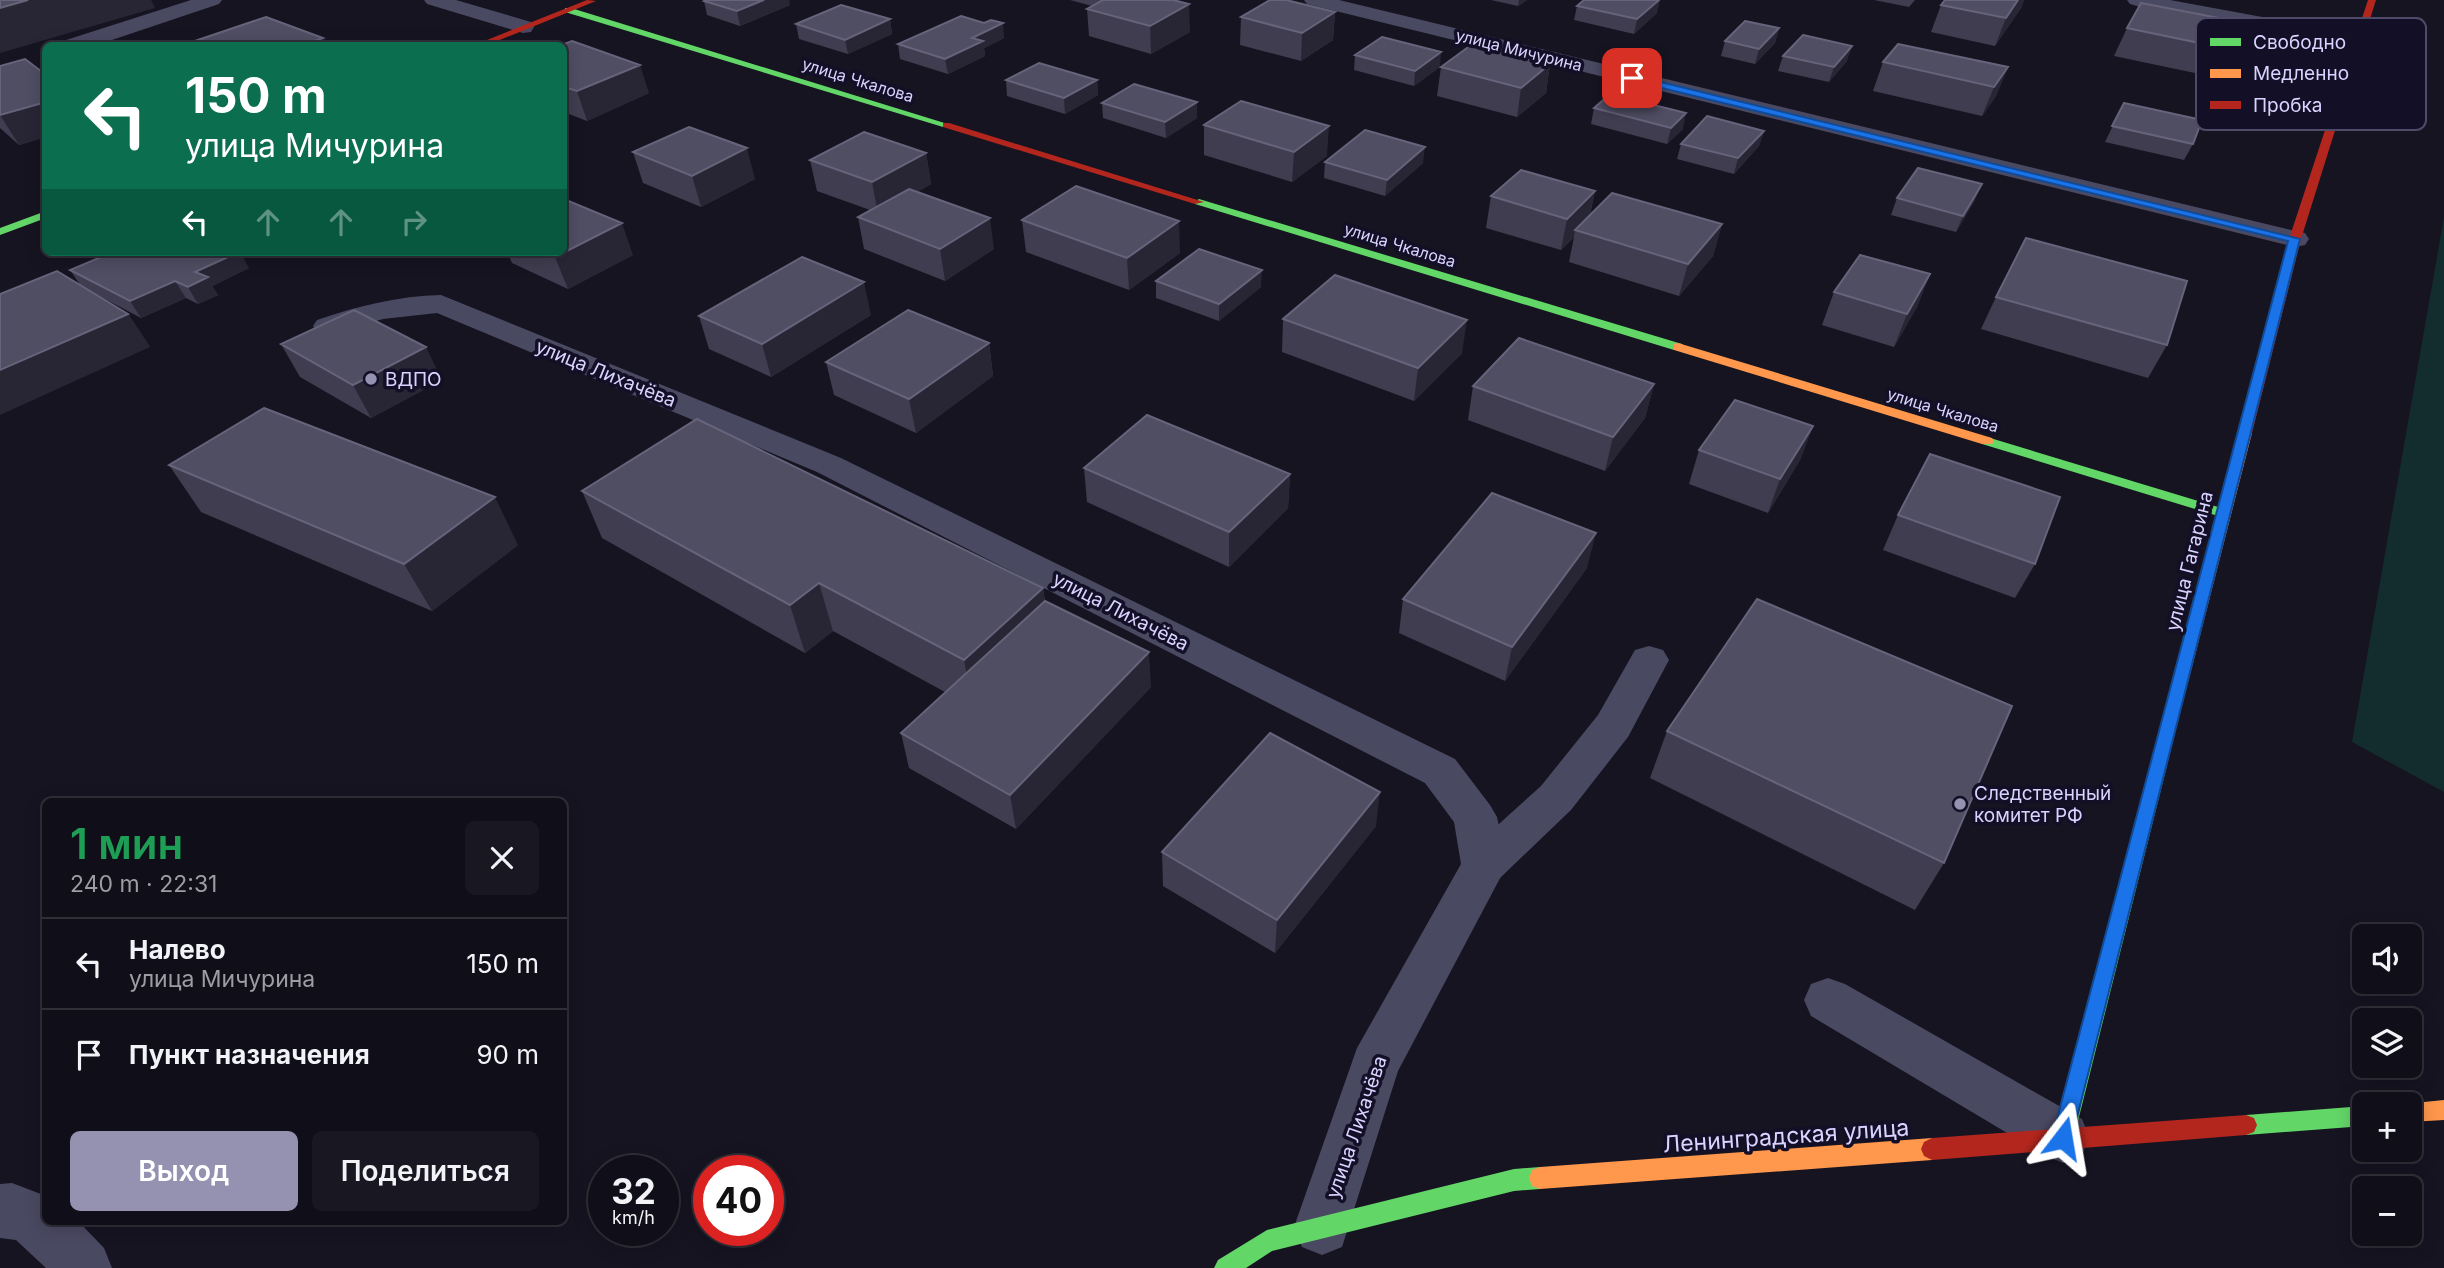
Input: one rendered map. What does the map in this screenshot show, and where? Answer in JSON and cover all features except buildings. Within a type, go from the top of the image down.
[{"type":"street","points":[[83,42],[212,0]]},
{"type":"street","points":[[434,0],[523,27]]},
{"type":"street","points":[[486,42],[594,0]]},
{"type":"street","name":"улица Мичурина","points":[[1314,0],[2295,239]]},
{"type":"street","points":[[2137,0],[2232,18]]},
{"type":"street","name":"улица Гагарина","points":[[2366,18],[2372,0]]},
{"type":"street","name":"улица Чкалова","points":[[568,10],[2223,513]]},
{"type":"street","name":"улица Гагарина","points":[[2063,1138],[2295,239],[2330,130]]},
{"type":"street","points":[[0,232],[42,216]]},
{"type":"street","name":"улица Лихачёва","points":[[328,326],[376,310],[414,304],[441,304],[829,465],[1440,771],[1475,817],[1483,865],[1375,1065],[1322,1227]]},
{"type":"street","points":[[1483,865],[1556,798],[1614,726],[1650,660]]},
{"type":"street","points":[[1828,1000],[2063,1138]]},
{"type":"street","points":[[2422,1111],[2444,1110]]},
{"type":"street","name":"Ленинградская улица","points":[[1226,1268],[1267,1241],[1514,1180],[2352,1117]]},
{"type":"street","points":[[0,1211],[8,1209],[42,1224]]},
{"type":"street","points":[[44,1225],[84,1268]]},
{"type":"green space","points":[[2444,217],[2444,792],[2352,742]]},
{"type":"traffic: fast","points":[[568,10],[946,125]]},
{"type":"traffic: fast","points":[[1199,202],[1678,347]]},
{"type":"traffic: fast","points":[[0,232],[42,216]]},
{"type":"traffic: fast","points":[[1987,441],[2223,513]]},
{"type":"traffic: fast","points":[[2063,1137],[2167,733]]},
{"type":"traffic: fast","points":[[2246,1125],[2352,1117]]},
{"type":"traffic: fast","points":[[1226,1268],[1267,1241],[1514,1180],[1540,1178]]},
{"type":"traffic: slow","points":[[1678,347],[1987,441]]},
{"type":"traffic: slow","points":[[2167,733],[2245,433]]},
{"type":"traffic: slow","points":[[2422,1111],[2444,1110]]},
{"type":"traffic: slow","points":[[1540,1178],[1932,1149]]},
{"type":"traffic: jam","points":[[2366,18],[2372,0]]},
{"type":"traffic: jam","points":[[486,42],[592,1]]},
{"type":"traffic: jam","points":[[946,125],[1199,202]]},
{"type":"traffic: jam","points":[[2245,433],[2295,239],[2330,130]]},
{"type":"traffic: jam","points":[[1932,1149],[2246,1125]]},
{"type":"place","name":"ВДПО","points":[[371,379]]},
{"type":"place","name":"Следственный комитет РФ","points":[[1960,804]]},
{"type":"route","points":[[1632,78],[2295,239],[2063,1138]]}]
